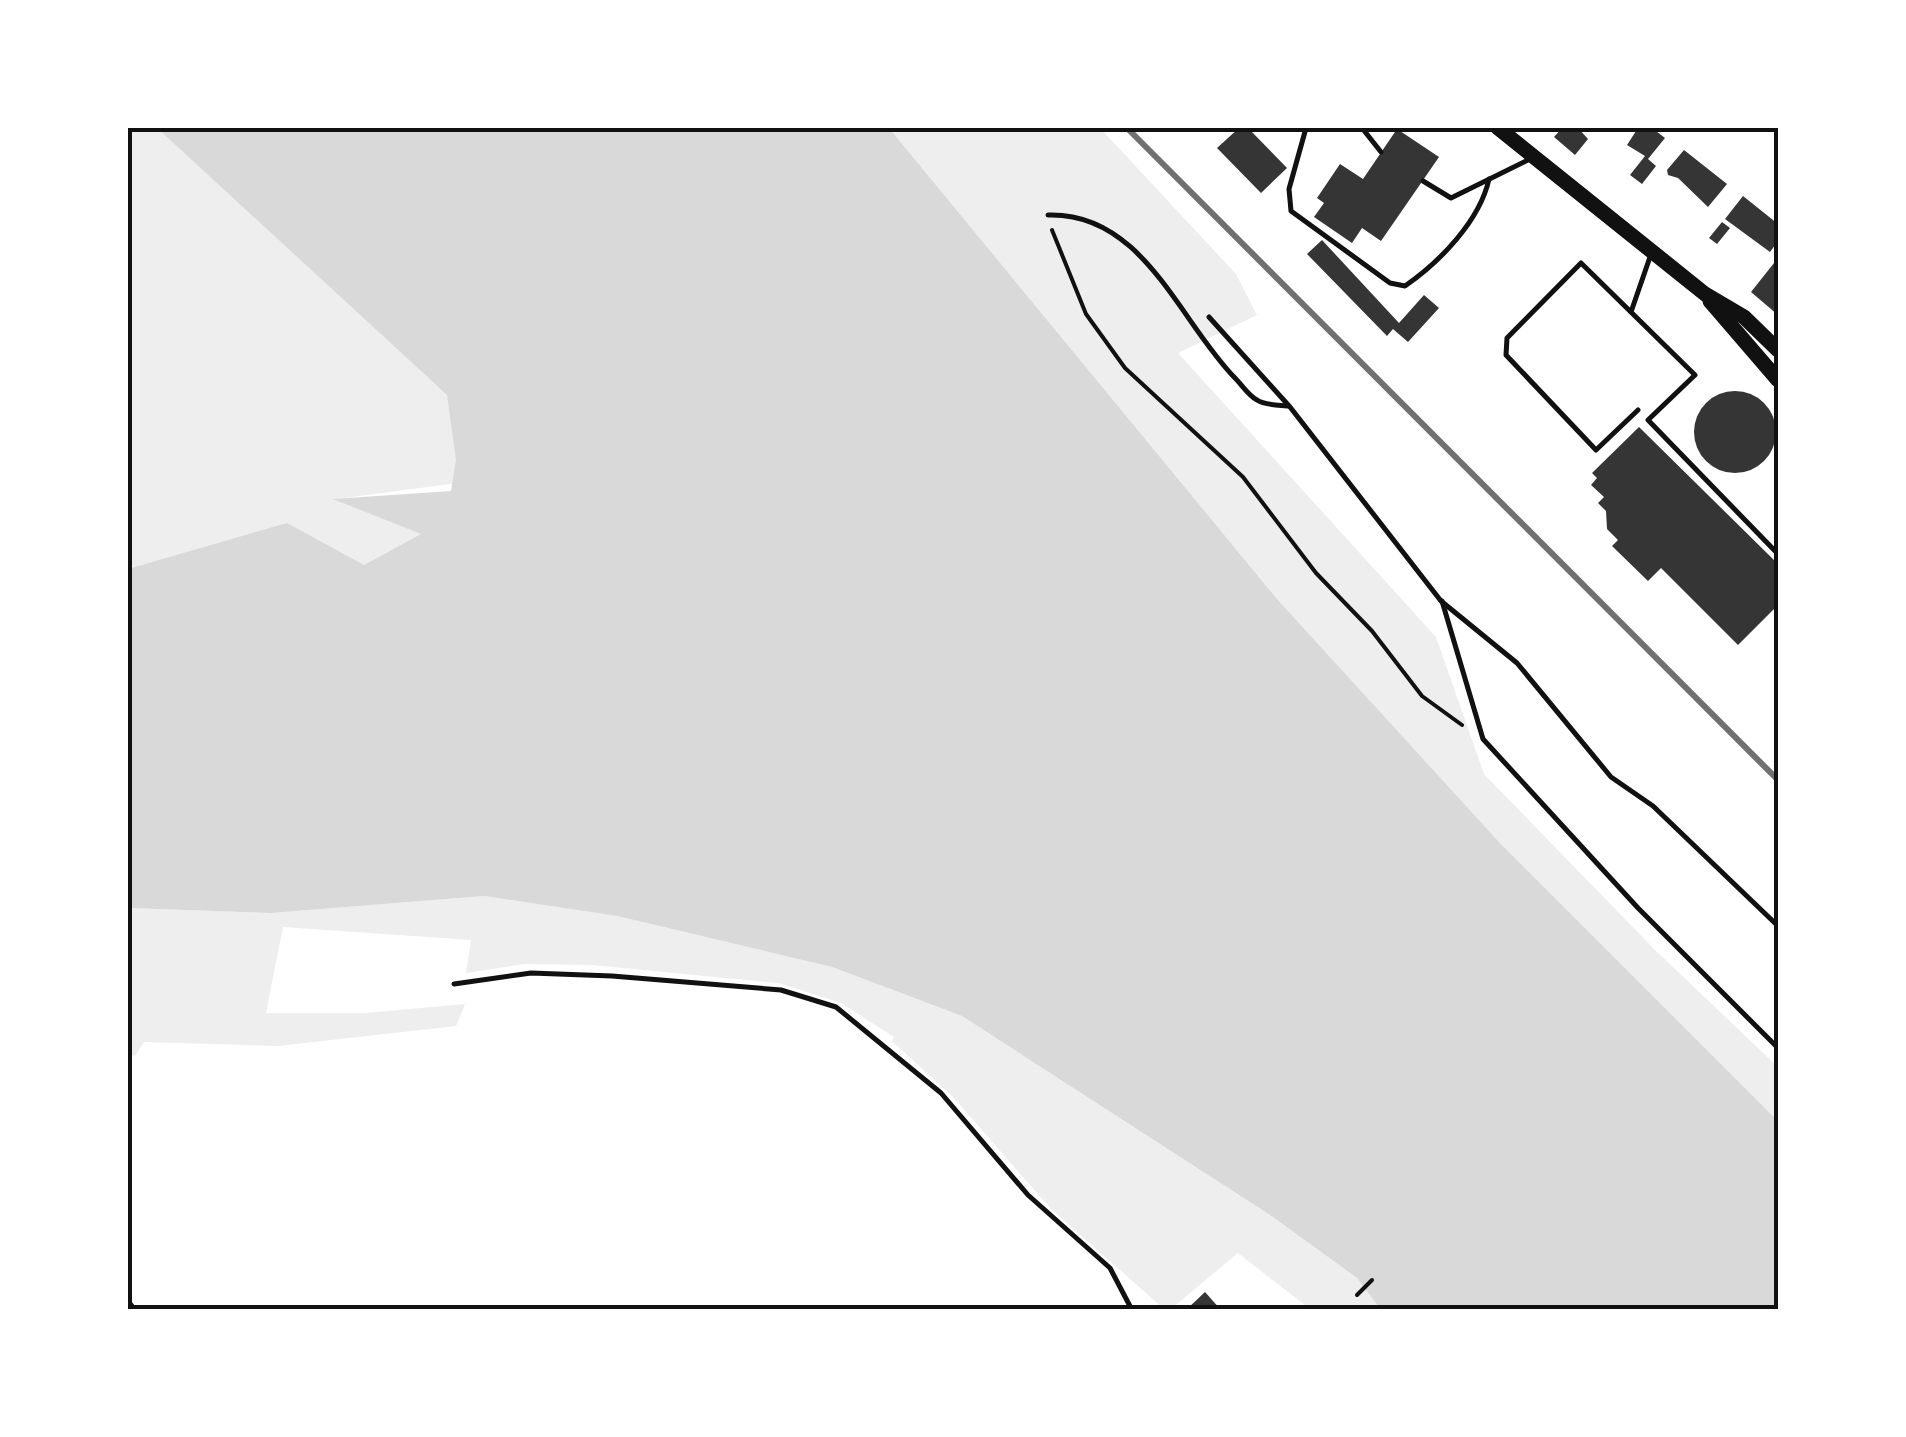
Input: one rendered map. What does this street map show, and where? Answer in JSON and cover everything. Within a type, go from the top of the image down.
[{"type":"main road","points":[[1498,128],[1654,249],[1705,294],[1778,380]]},
{"type":"main road","points":[[1705,294],[1744,317],[1778,350]]},
{"type":"lane","points":[[1306,128],[1289,189],[1292,211],[1390,283],[1405,286],[1420,276],[1482,208],[1489,179]]},
{"type":"lane","points":[[1362,128],[1381,152]]},
{"type":"lane","points":[[1422,181],[1451,198],[1537,156]]},
{"type":"lane","points":[[1048,214],[1076,214],[1139,252],[1167,284],[1210,352],[1234,377],[1258,401],[1290,406]]},
{"type":"lane","points":[[1631,312],[1654,249]]},
{"type":"lane","points":[[1638,410],[1596,450],[1506,356],[1507,338],[1581,263],[1694,375],[1648,420],[1778,554]]},
{"type":"lane","points":[[1208,317],[1290,406],[1442,600],[1517,663],[1612,777],[1653,806],[1778,926]]},
{"type":"lane","points":[[1442,600],[1483,739],[1638,908],[1778,1048]]},
{"type":"lane","points":[[454,984],[531,973],[612,976],[781,990],[836,1007],[941,1094],[1028,1196],[1110,1268],[1132,1310]]},
{"type":"lane","points":[[128,1301],[135,1310]]},
{"type":"path","points":[[1048,214],[1057,248],[1086,314],[1125,368],[1243,477],[1316,572],[1372,631],[1422,696],[1483,739]]},
{"type":"path","points":[[1357,1295],[1372,1280]]},
{"type":"shaded area","points":[[128,128],[157,128],[447,395],[466,482],[336,499],[422,534],[364,565],[128,587]]},
{"type":"shaded area","points":[[157,128],[889,128],[1277,599],[1499,842],[1778,1121],[1778,1309],[1380,1309],[1357,1278],[1270,1215],[962,1016],[832,967],[617,916],[484,896],[271,913],[128,908],[128,569],[287,523],[364,565],[421,534],[333,499],[451,491],[456,460],[447,395]]},
{"type":"shaded area","points":[[889,128],[1100,128],[1236,274],[1257,315],[1178,353],[1436,637],[1484,774],[1655,950],[1778,1067],[1778,1121],[1499,842],[1277,599]]},
{"type":"shaded area","points":[[484,896],[617,916],[832,967],[962,1016],[1270,1215],[1357,1278],[1380,1309],[1310,1309],[1238,1253],[1171,1309],[1164,1309],[1051,1209],[954,1098],[892,1041],[894,1037],[841,1003],[778,983],[592,965],[524,964],[466,973],[471,940],[283,927],[266,1013],[366,1013],[465,1004],[456,1026],[278,1046],[144,1042],[135,1056],[128,1054],[128,908],[271,913]]},
{"type":"building","points":[[1239,128],[1248,128],[1287,168],[1261,193],[1217,148]]},
{"type":"building","points":[[1562,128],[1578,128],[1588,139],[1575,155],[1554,137]]},
{"type":"building","points":[[1638,128],[1652,128],[1665,138],[1648,159],[1656,166],[1642,184],[1630,175],[1645,156],[1627,145]]},
{"type":"building","points":[[1397,129],[1439,157],[1381,241],[1362,228],[1352,243],[1314,217],[1324,203],[1317,198],[1340,164],[1363,179]]},
{"type":"building","points":[[1684,150],[1727,184],[1708,207],[1678,178],[1668,175],[1667,170]]},
{"type":"building","points":[[1743,196],[1778,224],[1778,241],[1770,252],[1725,219]]},
{"type":"building","points":[[1722,222],[1730,228],[1717,244],[1709,238]]},
{"type":"building","points":[[1322,240],[1399,323],[1424,295],[1439,308],[1408,342],[1393,329],[1387,336],[1307,254]]},
{"type":"building","points":[[1778,258],[1778,315],[1751,292]]},
{"type":"building","points":[[1727,391],[1743,391],[1769,409],[1776,432],[1773,448],[1764,461],[1743,473],[1727,473],[1701,455],[1694,440],[1694,424],[1712,398]]},
{"type":"building","points":[[1639,427],[1778,564],[1778,605],[1738,645],[1661,568],[1648,581],[1612,546],[1618,540],[1607,529],[1606,511],[1598,503],[1604,497],[1591,485],[1597,478],[1592,473]]},
{"type":"building","points":[[1205,1292],[1221,1310],[1186,1310]]},
{"type":"railway","points":[[1127,128],[1778,780]]}]
